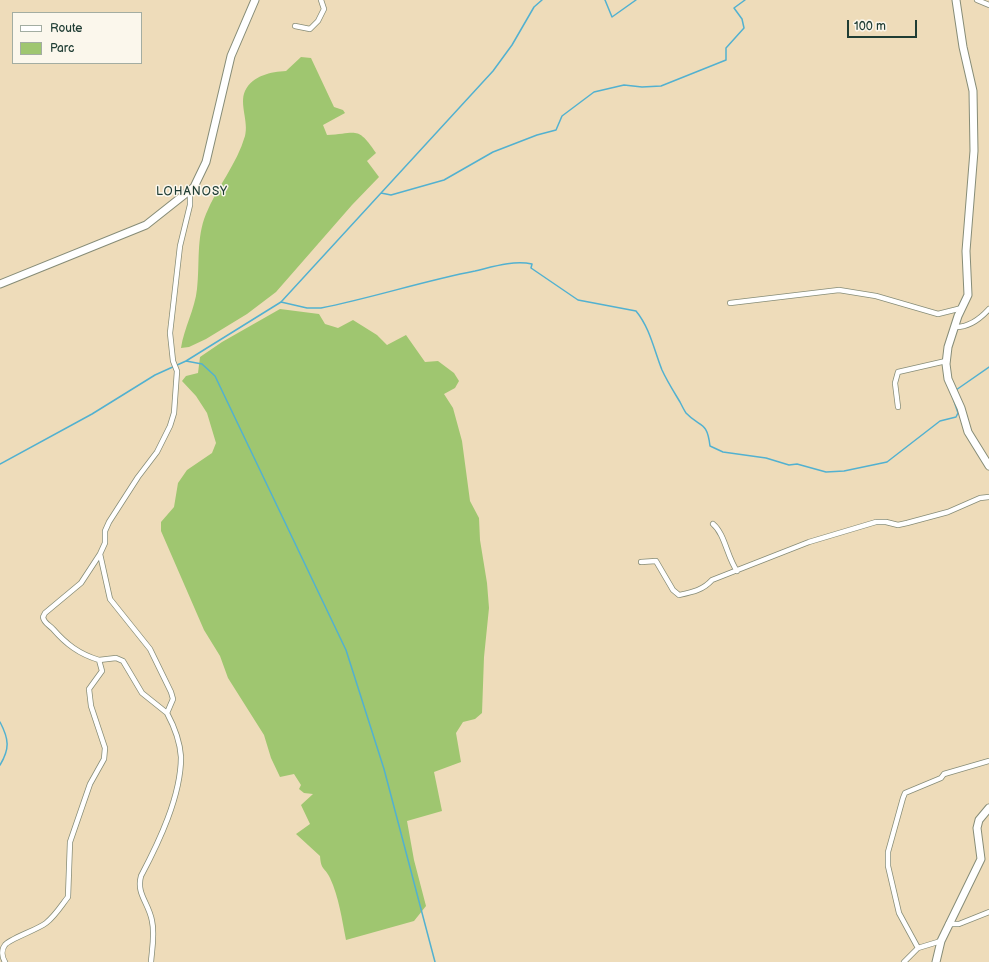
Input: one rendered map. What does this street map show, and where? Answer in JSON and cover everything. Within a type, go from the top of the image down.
[{"type":"street","points":[[0,284],[146,225],[190,191],[201,175],[206,162],[231,56],[255,0]]},
{"type":"street","points":[[295,26],[310,29],[313,27],[324,9],[321,0]]},
{"type":"street","points":[[956,0],[963,47],[972,86],[974,164],[966,251],[968,295],[948,347],[946,361],[948,379],[968,432],[989,466]]},
{"type":"street","points":[[977,0],[989,5]]},
{"type":"street","points":[[151,962],[153,931],[152,921],[139,885],[140,876],[170,810],[177,786],[181,757],[179,746],[167,713],[142,694],[123,661],[116,658],[99,660],[84,656],[66,644],[51,627],[44,622],[42,617],[50,608],[81,583],[100,554],[105,543],[105,530],[109,522],[138,477],[157,452],[170,426],[174,413],[177,371],[173,361],[170,333],[180,246],[190,205],[190,191]]},
{"type":"street","points":[[730,303],[839,290],[876,296],[938,314],[962,308]]},
{"type":"street","points":[[956,327],[968,325],[989,309]]},
{"type":"street","points":[[983,315],[989,314]]},
{"type":"street","points":[[898,407],[895,383],[898,372],[946,361]]},
{"type":"street","points":[[641,562],[656,561],[673,590],[679,595],[698,591],[705,588],[712,580],[809,542],[876,522],[898,524],[907,523],[948,512],[980,498],[989,497]]},
{"type":"street","points":[[713,524],[720,530],[724,545],[737,571]]},
{"type":"street","points":[[100,554],[110,599],[150,649],[172,692],[173,699],[167,713]]},
{"type":"street","points":[[5,962],[3,959],[2,950],[5,944],[45,924],[68,897],[70,842],[90,784],[104,759],[106,748],[105,741],[91,706],[89,690],[102,671],[99,660]]},
{"type":"street","points":[[918,948],[898,913],[888,866],[888,852],[903,798],[905,793],[941,778],[944,774],[989,761]]},
{"type":"street","points":[[936,962],[941,941],[948,924],[981,859],[977,828],[979,820],[989,808]]},
{"type":"street","points":[[948,924],[959,924],[989,912]]},
{"type":"street","points":[[904,962],[918,948],[941,941]]},
{"type":"green space","points":[[301,57],[311,58],[334,107],[343,110],[345,113],[323,125],[327,135],[356,133],[365,138],[376,153],[367,161],[379,177],[352,205],[276,292],[247,314],[206,339],[189,347],[181,348],[184,333],[196,296],[203,223],[211,204],[237,156],[245,136],[246,125],[243,96],[245,91],[253,81],[263,75],[286,71]]},
{"type":"green space","points":[[280,309],[319,314],[325,324],[338,328],[353,320],[377,335],[387,345],[406,335],[425,362],[438,361],[454,373],[459,381],[455,388],[444,394],[453,408],[462,441],[470,501],[479,518],[480,540],[487,583],[489,608],[484,657],[482,713],[475,719],[463,722],[456,733],[461,762],[434,772],[442,811],[407,821],[414,860],[426,906],[414,921],[346,940],[336,893],[330,878],[322,867],[320,856],[296,834],[310,824],[301,805],[313,794],[304,793],[299,789],[301,785],[294,774],[280,777],[271,758],[264,735],[228,678],[220,656],[204,630],[161,531],[161,522],[174,507],[178,483],[187,470],[212,453],[216,443],[207,413],[196,396],[182,381],[186,376],[198,373],[200,357],[222,342]]},
{"type":"waterway","points":[[186,361],[281,302],[493,71],[512,45],[534,7],[542,0]]},
{"type":"waterway","points":[[605,0],[612,17],[636,0]]},
{"type":"waterway","points":[[381,193],[391,195],[444,180],[493,152],[537,135],[556,130],[562,116],[594,92],[624,85],[642,87],[661,86],[726,60],[726,48],[744,28],[742,19],[734,8],[745,0]]},
{"type":"waterway","points":[[281,302],[307,308],[321,308],[495,266],[510,263],[532,264],[531,268],[578,300],[636,311],[645,325],[668,382],[686,413],[705,428],[710,446],[723,452],[766,458],[789,465],[797,464],[826,472],[844,471],[887,462],[940,421],[956,417],[958,413],[951,392]]},
{"type":"waterway","points":[[0,464],[92,414],[155,375],[186,361],[202,364],[215,376],[346,650],[384,769],[435,962]]},
{"type":"waterway","points":[[956,390],[989,367]]},
{"type":"waterway","points":[[0,722],[7,739],[7,749],[0,765]]},
{"type":"district","name":"LOHANOSY","points":[[192,192]]}]
